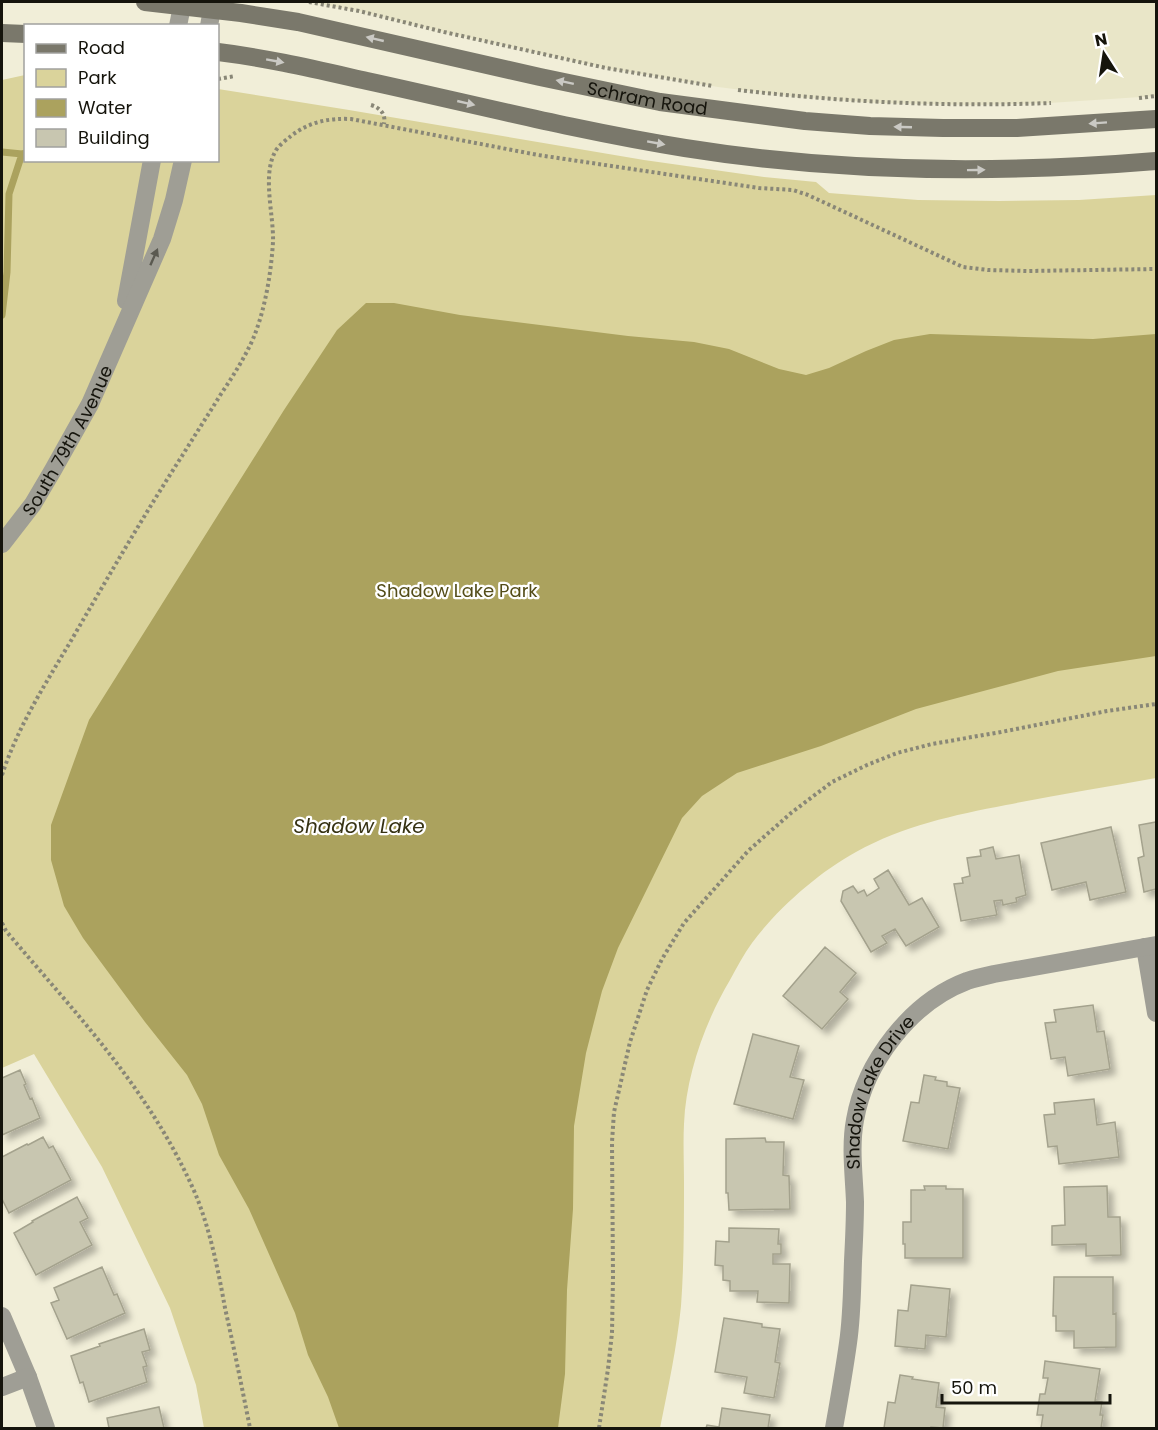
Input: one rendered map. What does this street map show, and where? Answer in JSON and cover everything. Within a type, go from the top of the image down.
[{"type":"main road","name":"Schram Road","points":[[145,2],[182,6],[210,17],[298,22],[660,102],[794,120],[870,126],[1017,128],[1156,119]]},
{"type":"main road","points":[[2,33],[24,34]]},
{"type":"main road","points":[[219,52],[299,66],[625,138],[744,157],[872,168],[946,170],[1045,168],[1156,161]]},
{"type":"street","points":[[178,24],[182,6]]},
{"type":"street","name":"South 79th Avenue","points":[[121,329],[152,162]]},
{"type":"street","name":"South 79th Avenue","points":[[2,544],[33,504],[90,404],[162,239],[183,162]]},
{"type":"street","points":[[1151,946],[1156,1013]]},
{"type":"street","name":"Shadow Lake Drive","points":[[834,1428],[848,1342],[852,1292],[855,1120],[860,1099],[878,1059],[892,1037],[909,1019],[945,992],[967,981],[994,974],[1151,946]]},
{"type":"street","points":[[2,1316],[28,1377],[46,1428]]},
{"type":"street","points":[[2,1387],[28,1377]]},
{"type":"path","points":[[309,2],[359,11],[594,65],[718,87]]},
{"type":"path","points":[[219,79],[238,76]]},
{"type":"path","points":[[729,89],[878,103],[977,105],[1060,103]]},
{"type":"path","points":[[1135,98],[1156,96]]},
{"type":"path","points":[[367,103],[376,106],[382,112],[385,118],[384,124]]},
{"type":"path","points":[[2,776],[10,750],[36,701],[160,490],[244,359],[260,322],[271,264],[273,239],[270,189],[275,152],[299,130],[317,122],[334,118],[351,119],[538,155],[759,188],[793,190],[963,267],[1028,272],[1156,269]]},
{"type":"path","points":[[599,1428],[612,1333],[614,1112],[630,1042],[647,990],[662,959],[684,923],[748,851],[790,813],[832,782],[867,765],[897,753],[932,744],[1156,704]]},
{"type":"path","points":[[2,923],[6,931],[95,1034],[133,1084],[151,1110],[195,1194],[216,1260],[250,1428]]},
{"type":"shaded area","points":[[309,2],[1156,2],[1156,96],[977,105],[878,103],[798,97],[718,87],[606,68],[359,11]]},
{"type":"green space","name":"Shadow Lake Park","points":[[24,75],[24,162],[219,162],[219,89],[644,160],[816,182],[829,193],[918,200],[999,201],[1079,200],[1156,195],[1156,778],[967,813],[929,822],[892,835],[842,860],[813,881],[774,917],[752,943],[721,996],[705,1031],[689,1087],[684,1131],[684,1244],[681,1306],[675,1352],[660,1428],[204,1428],[196,1385],[170,1308],[102,1167],[34,1054],[2,1068],[2,80]]},
{"type":"water","name":"Shadow Lake","points":[[366,303],[394,303],[460,315],[694,342],[729,349],[779,369],[806,375],[829,368],[894,340],[930,334],[1093,339],[1156,334],[1156,656],[1058,671],[916,709],[821,746],[737,773],[702,796],[682,818],[618,948],[602,991],[586,1053],[574,1126],[573,1209],[567,1290],[565,1374],[558,1428],[339,1428],[328,1397],[308,1355],[295,1313],[249,1209],[219,1155],[202,1104],[187,1075],[83,938],[64,906],[51,860],[51,825],[89,720],[337,330]]},
{"type":"building","points":[[1156,822],[1156,889],[1144,892],[1138,858],[1144,856],[1139,825]]},
{"type":"building","points":[[1111,827],[1126,892],[1090,900],[1086,882],[1052,890],[1041,843]]},
{"type":"building","points":[[993,847],[996,859],[1019,855],[1026,895],[1016,898],[1017,902],[1003,905],[1002,900],[994,901],[997,915],[961,921],[954,884],[963,883],[962,878],[970,876],[967,858],[981,856],[980,850]]},
{"type":"building","points":[[888,870],[909,905],[922,898],[939,927],[906,946],[895,929],[882,936],[887,943],[871,952],[841,901],[843,891],[853,886],[858,893],[864,890],[867,896],[879,888],[874,879]]},
{"type":"building","points":[[825,947],[856,973],[840,992],[848,999],[822,1029],[783,996]]},
{"type":"building","points":[[1093,1005],[1097,1032],[1104,1031],[1110,1069],[1068,1076],[1065,1057],[1051,1059],[1045,1023],[1056,1022],[1054,1010]]},
{"type":"building","points":[[753,1034],[799,1046],[790,1077],[804,1080],[793,1119],[734,1104]]},
{"type":"building","points":[[20,1070],[26,1084],[24,1085],[40,1118],[2,1135],[2,1078]]},
{"type":"building","points":[[924,1075],[947,1082],[947,1086],[960,1088],[948,1149],[903,1141],[911,1102],[919,1103]]},
{"type":"building","points":[[1094,1099],[1097,1125],[1115,1122],[1119,1157],[1059,1164],[1057,1146],[1048,1147],[1044,1115],[1055,1114],[1054,1103]]},
{"type":"building","points":[[43,1137],[49,1148],[53,1146],[71,1180],[9,1213],[2,1199],[2,1157]]},
{"type":"building","points":[[765,1138],[766,1142],[784,1142],[783,1175],[789,1176],[790,1209],[729,1210],[728,1193],[726,1193],[726,1139]]},
{"type":"building","points":[[924,1186],[963,1189],[963,1258],[905,1258],[903,1222],[911,1222],[911,1190],[925,1190]]},
{"type":"building","points":[[1107,1186],[1108,1217],[1120,1217],[1121,1255],[1086,1256],[1086,1244],[1052,1245],[1052,1226],[1065,1225],[1064,1187]]},
{"type":"building","points":[[77,1197],[88,1218],[80,1222],[92,1245],[36,1275],[14,1233]]},
{"type":"building","points":[[729,1228],[779,1229],[778,1244],[781,1244],[781,1254],[773,1254],[773,1264],[790,1264],[789,1303],[757,1302],[758,1291],[730,1291],[730,1281],[723,1280],[723,1266],[715,1265],[716,1241],[729,1242]]},
{"type":"building","points":[[102,1267],[125,1313],[67,1339],[51,1303],[59,1300],[54,1288]]},
{"type":"building","points":[[1054,1277],[1113,1277],[1116,1347],[1074,1348],[1074,1331],[1056,1331],[1056,1316],[1053,1316]]},
{"type":"building","points":[[911,1285],[950,1289],[946,1337],[926,1335],[925,1349],[895,1346],[898,1310],[908,1311]]},
{"type":"building","points":[[724,1318],[780,1329],[775,1362],[780,1363],[774,1398],[744,1393],[747,1377],[715,1372]]},
{"type":"building","points":[[144,1329],[150,1350],[142,1352],[147,1366],[143,1367],[147,1382],[89,1402],[71,1356]]},
{"type":"building","points":[[1045,1361],[1100,1369],[1095,1401],[1102,1402],[1101,1428],[1041,1428],[1043,1415],[1037,1415],[1040,1394],[1045,1394],[1048,1378],[1043,1378]]},
{"type":"building","points":[[900,1375],[939,1383],[936,1407],[945,1408],[943,1428],[884,1428],[888,1402],[895,1403]]},
{"type":"building","points":[[159,1407],[164,1428],[109,1428],[107,1418]]},
{"type":"building","points":[[722,1408],[770,1415],[768,1428],[706,1428],[707,1425],[719,1427]]},
{"type":"waterway","points":[[2,152],[24,154]]},
{"type":"waterway","points":[[2,315],[7,272],[9,194],[22,154]]}]
